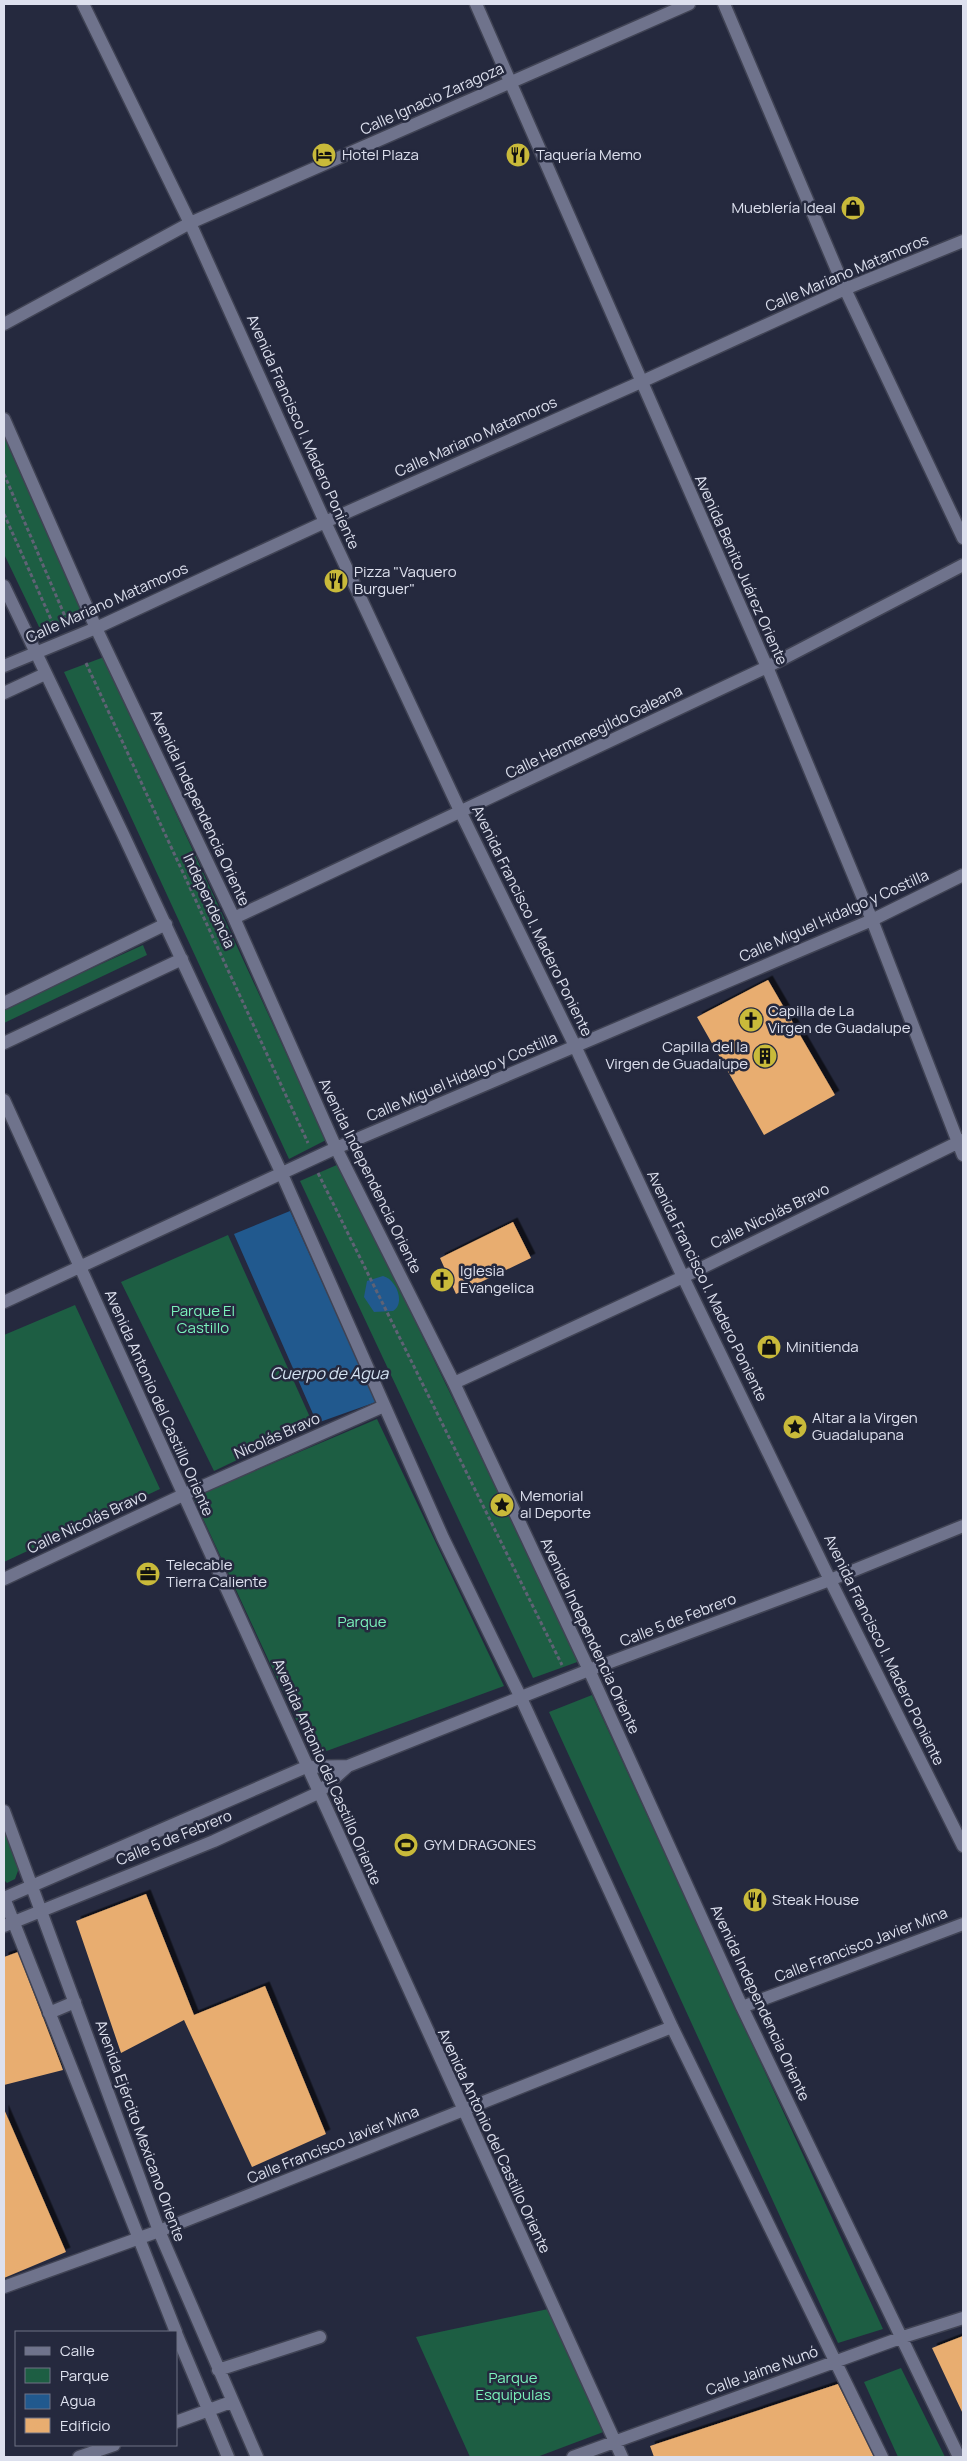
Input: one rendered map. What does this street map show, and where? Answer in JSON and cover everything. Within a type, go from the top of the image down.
[{"type":"street","name":"Avenida Francisco I. Madero Poniente","points":[[83,4],[190,223],[325,522],[461,813],[575,1046],[683,1277],[830,1580],[963,1846]]},
{"type":"street","name":"Avenida Benito Juárez Oriente","points":[[476,4],[767,667],[961,1141],[963,1155]]},
{"type":"street","name":"Calle Ignacio Zaragoza","points":[[4,324],[190,223],[689,4]]},
{"type":"street","points":[[724,4],[845,289],[963,538]]},
{"type":"street","name":"Calle Mariano Matamoros","points":[[4,666],[96,628],[325,522],[845,289],[963,241]]},
{"type":"street","name":"Avenida Independencia Oriente","points":[[4,419],[96,628],[234,918],[336,1148],[454,1383],[589,1670],[742,2007],[960,2457]]},
{"type":"street","name":"Calle Hermenegildo Galeana","points":[[234,918],[461,813],[767,667],[963,565]]},
{"type":"street","points":[[4,586],[166,924],[281,1172],[444,1538],[521,1698],[672,2027],[882,2457]]},
{"type":"street","points":[[4,693],[45,674]]},
{"type":"street","name":"Calle Miguel Hidalgo y Costilla","points":[[4,1302],[281,1172],[872,920],[963,875]]},
{"type":"street","points":[[4,1003],[166,924]]},
{"type":"street","points":[[4,1043],[182,959]]},
{"type":"street","name":"Avenida Antonio del Castillo Oriente","points":[[4,1100],[306,1767],[622,2457]]},
{"type":"street","name":"Calle Nicolás Bravo","points":[[454,1383],[683,1277],[961,1141]]},
{"type":"street","name":"Nicolás Bravo","points":[[183,1495],[384,1406]]},
{"type":"street","name":"Calle Nicolás Bravo","points":[[4,1579],[183,1495]]},
{"type":"street","name":"Calle 5 de Febrero","points":[[4,1898],[32,1884],[306,1767],[348,1766],[589,1670],[830,1580],[963,1526]]},
{"type":"street","name":"Calle 5 de Febrero","points":[[8,1924],[214,1841],[318,1793],[348,1766]]},
{"type":"street","name":"Avenida Ejército Mexicano Oriente","points":[[4,1811],[42,1909],[159,2231],[256,2457]]},
{"type":"street","points":[[4,1898],[8,1924],[49,2013],[175,2331]]},
{"type":"street","name":"Calle Francisco Javier Mina","points":[[742,2007],[963,1924]]},
{"type":"street","points":[[49,2013],[76,2002]]},
{"type":"street","name":"Calle Francisco Javier Mina","points":[[4,2287],[159,2231],[672,2027]]},
{"type":"street","name":"Calle Jaime Nunó","points":[[573,2457],[903,2337],[963,2318]]},
{"type":"street","points":[[218,2370],[320,2337]]},
{"type":"street","points":[[178,2338],[228,2457]]},
{"type":"street","points":[[178,2421],[231,2402]]},
{"type":"street","points":[[79,2457],[111,2446]]},
{"type":"path","points":[[4,474],[66,622]]},
{"type":"path","points":[[4,514],[54,626]]},
{"type":"path","name":"Independencia","points":[[86,663],[310,1148]]},
{"type":"path","points":[[317,1173],[563,1667]]},
{"type":"green space","points":[[4,436],[83,615],[41,631],[4,554]]},
{"type":"green space","points":[[104,657],[326,1140],[289,1159],[64,672]]},
{"type":"green space","points":[[143,945],[147,955],[4,1023],[4,1008]]},
{"type":"green space","points":[[339,1164],[580,1661],[533,1678],[300,1181]]},
{"type":"green space","name":"Parque El Castillo","points":[[228,1235],[313,1424],[214,1471],[121,1282]]},
{"type":"green space","points":[[75,1305],[160,1489],[4,1562],[4,1335]]},
{"type":"green space","name":"Parque","points":[[377,1419],[504,1686],[313,1756],[193,1497]]},
{"type":"green space","points":[[592,1695],[883,2329],[838,2343],[549,1712]]},
{"type":"green space","points":[[4,1823],[19,1868],[15,1879],[7,1883],[4,1880]]},
{"type":"green space","name":"Parque Esquipulas","points":[[553,2308],[606,2431],[537,2457],[470,2457],[416,2337]]},
{"type":"green space","points":[[901,2368],[945,2457],[898,2457],[864,2382]]},
{"type":"water","name":"Cuerpo de Agua","points":[[290,1211],[376,1402],[317,1423],[234,1234]]},
{"type":"water","points":[[383,1276],[388,1278],[395,1286],[398,1292],[399,1303],[393,1311],[374,1312],[364,1297],[367,1281]]},
{"type":"building","name":"Capilla del la Virgen de Guadalupe","points":[[768,980],[835,1095],[764,1135],[697,1017]]},
{"type":"building","points":[[513,1222],[531,1258],[456,1294],[440,1258]]},
{"type":"building","points":[[146,1894],[194,2015],[265,1986],[326,2134],[252,2167],[184,2020],[121,2053],[76,1921]]},
{"type":"building","points":[[18,1952],[63,2070],[4,2085],[4,1957]]},
{"type":"building","points":[[4,2109],[66,2252],[4,2278]]},
{"type":"building","points":[[963,2336],[963,2414],[932,2348]]},
{"type":"building","points":[[838,2384],[874,2457],[654,2457],[650,2446]]},
{"type":"place","name":"Hotel Plaza","points":[[324,155]]},
{"type":"place","name":"Taquería Memo","points":[[518,155]]},
{"type":"place","name":"Mueblería Ideal","points":[[853,208]]},
{"type":"place","name":"Pizza \"Vaquero Burguer\"","points":[[336,581]]},
{"type":"place","name":"Capilla de La Virgen de Guadalupe","points":[[751,1020]]},
{"type":"place","name":"Capilla del la Virgen de Guadalupe","points":[[765,1056]]},
{"type":"place","name":"Iglesia Evangelica","points":[[442,1280]]},
{"type":"place","name":"Minitienda","points":[[769,1347]]},
{"type":"place","name":"Altar a la Virgen Guadalupana","points":[[795,1427]]},
{"type":"place","name":"Memorial al Deporte","points":[[502,1505]]},
{"type":"place","name":"Telecable Tierra Caliente","points":[[148,1574]]},
{"type":"place","name":"GYM DRAGONES","points":[[406,1845]]},
{"type":"place","name":"Steak House","points":[[755,1900]]}]
